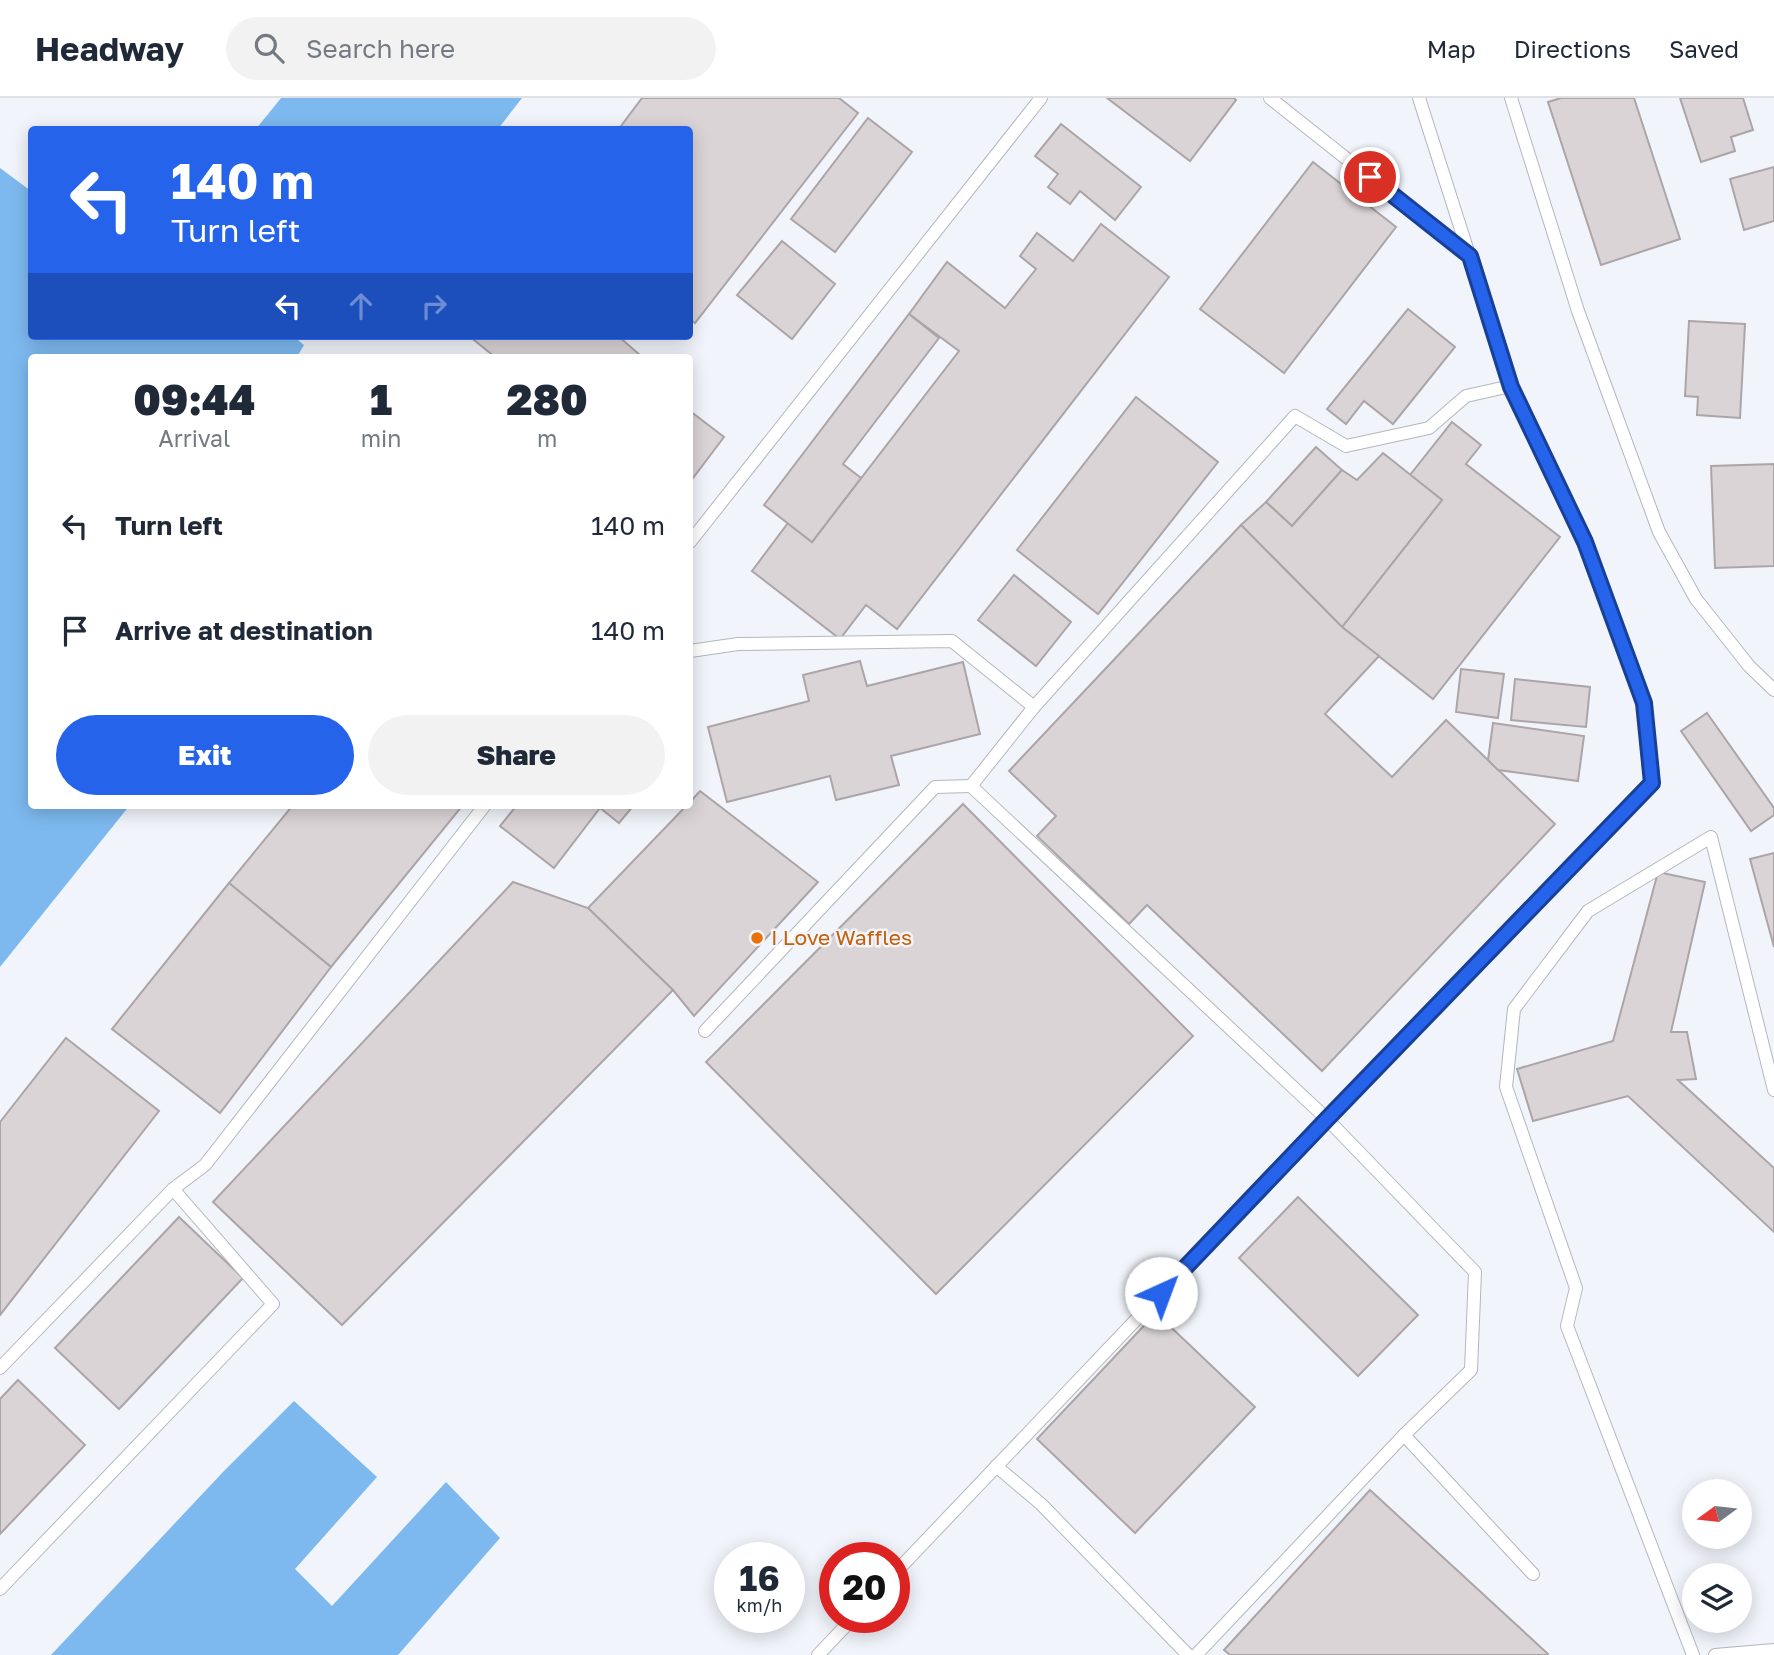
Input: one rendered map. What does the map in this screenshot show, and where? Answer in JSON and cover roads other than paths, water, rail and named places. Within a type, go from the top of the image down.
[{"type":"lane","points":[[693,538],[1041,98]]},
{"type":"lane","points":[[1270,98],[1470,256]]},
{"type":"lane","points":[[910,1557],[1327,1119],[1652,783],[1644,703],[1640,691],[1585,542],[1511,387],[1419,98]]},
{"type":"lane","points":[[1511,98],[1578,311],[1659,532],[1696,599],[1749,666],[1774,690]]},
{"type":"lane","points":[[971,786],[1034,707],[1295,416],[1346,446],[1429,428],[1466,396],[1511,387]]},
{"type":"lane","points":[[693,651],[738,644],[952,641],[1034,707]]},
{"type":"lane","points":[[705,1031],[935,787],[971,786],[1327,1119],[1475,1272],[1471,1370],[1404,1435],[1196,1655]]},
{"type":"lane","points":[[0,1368],[173,1189],[205,1165],[482,809]]},
{"type":"lane","points":[[1693,1655],[1567,1326],[1576,1288],[1506,1087],[1514,1009],[1588,911],[1712,837],[1774,1090]]},
{"type":"lane","points":[[0,1588],[273,1304],[173,1189]]},
{"type":"lane","points":[[1404,1435],[1532,1574]]},
{"type":"lane","points":[[996,1466],[1041,1504],[1188,1655]]},
{"type":"lane","points":[[818,1655],[839,1633]]},
{"type":"lane","points":[[1715,1655],[1774,1650]]},
{"type":"water","points":[[281,98],[522,98],[500,126],[258,126]]},
{"type":"water","points":[[0,168],[28,189],[28,340],[298,340],[304,345],[299,354],[28,354],[28,809],[127,809],[0,967]]},
{"type":"water","points":[[294,1401],[377,1477],[295,1569],[332,1606],[446,1482],[500,1538],[398,1655],[51,1655],[223,1472]]},
{"type":"place","name":"I Love Waffles","points":[[757,938]]}]
